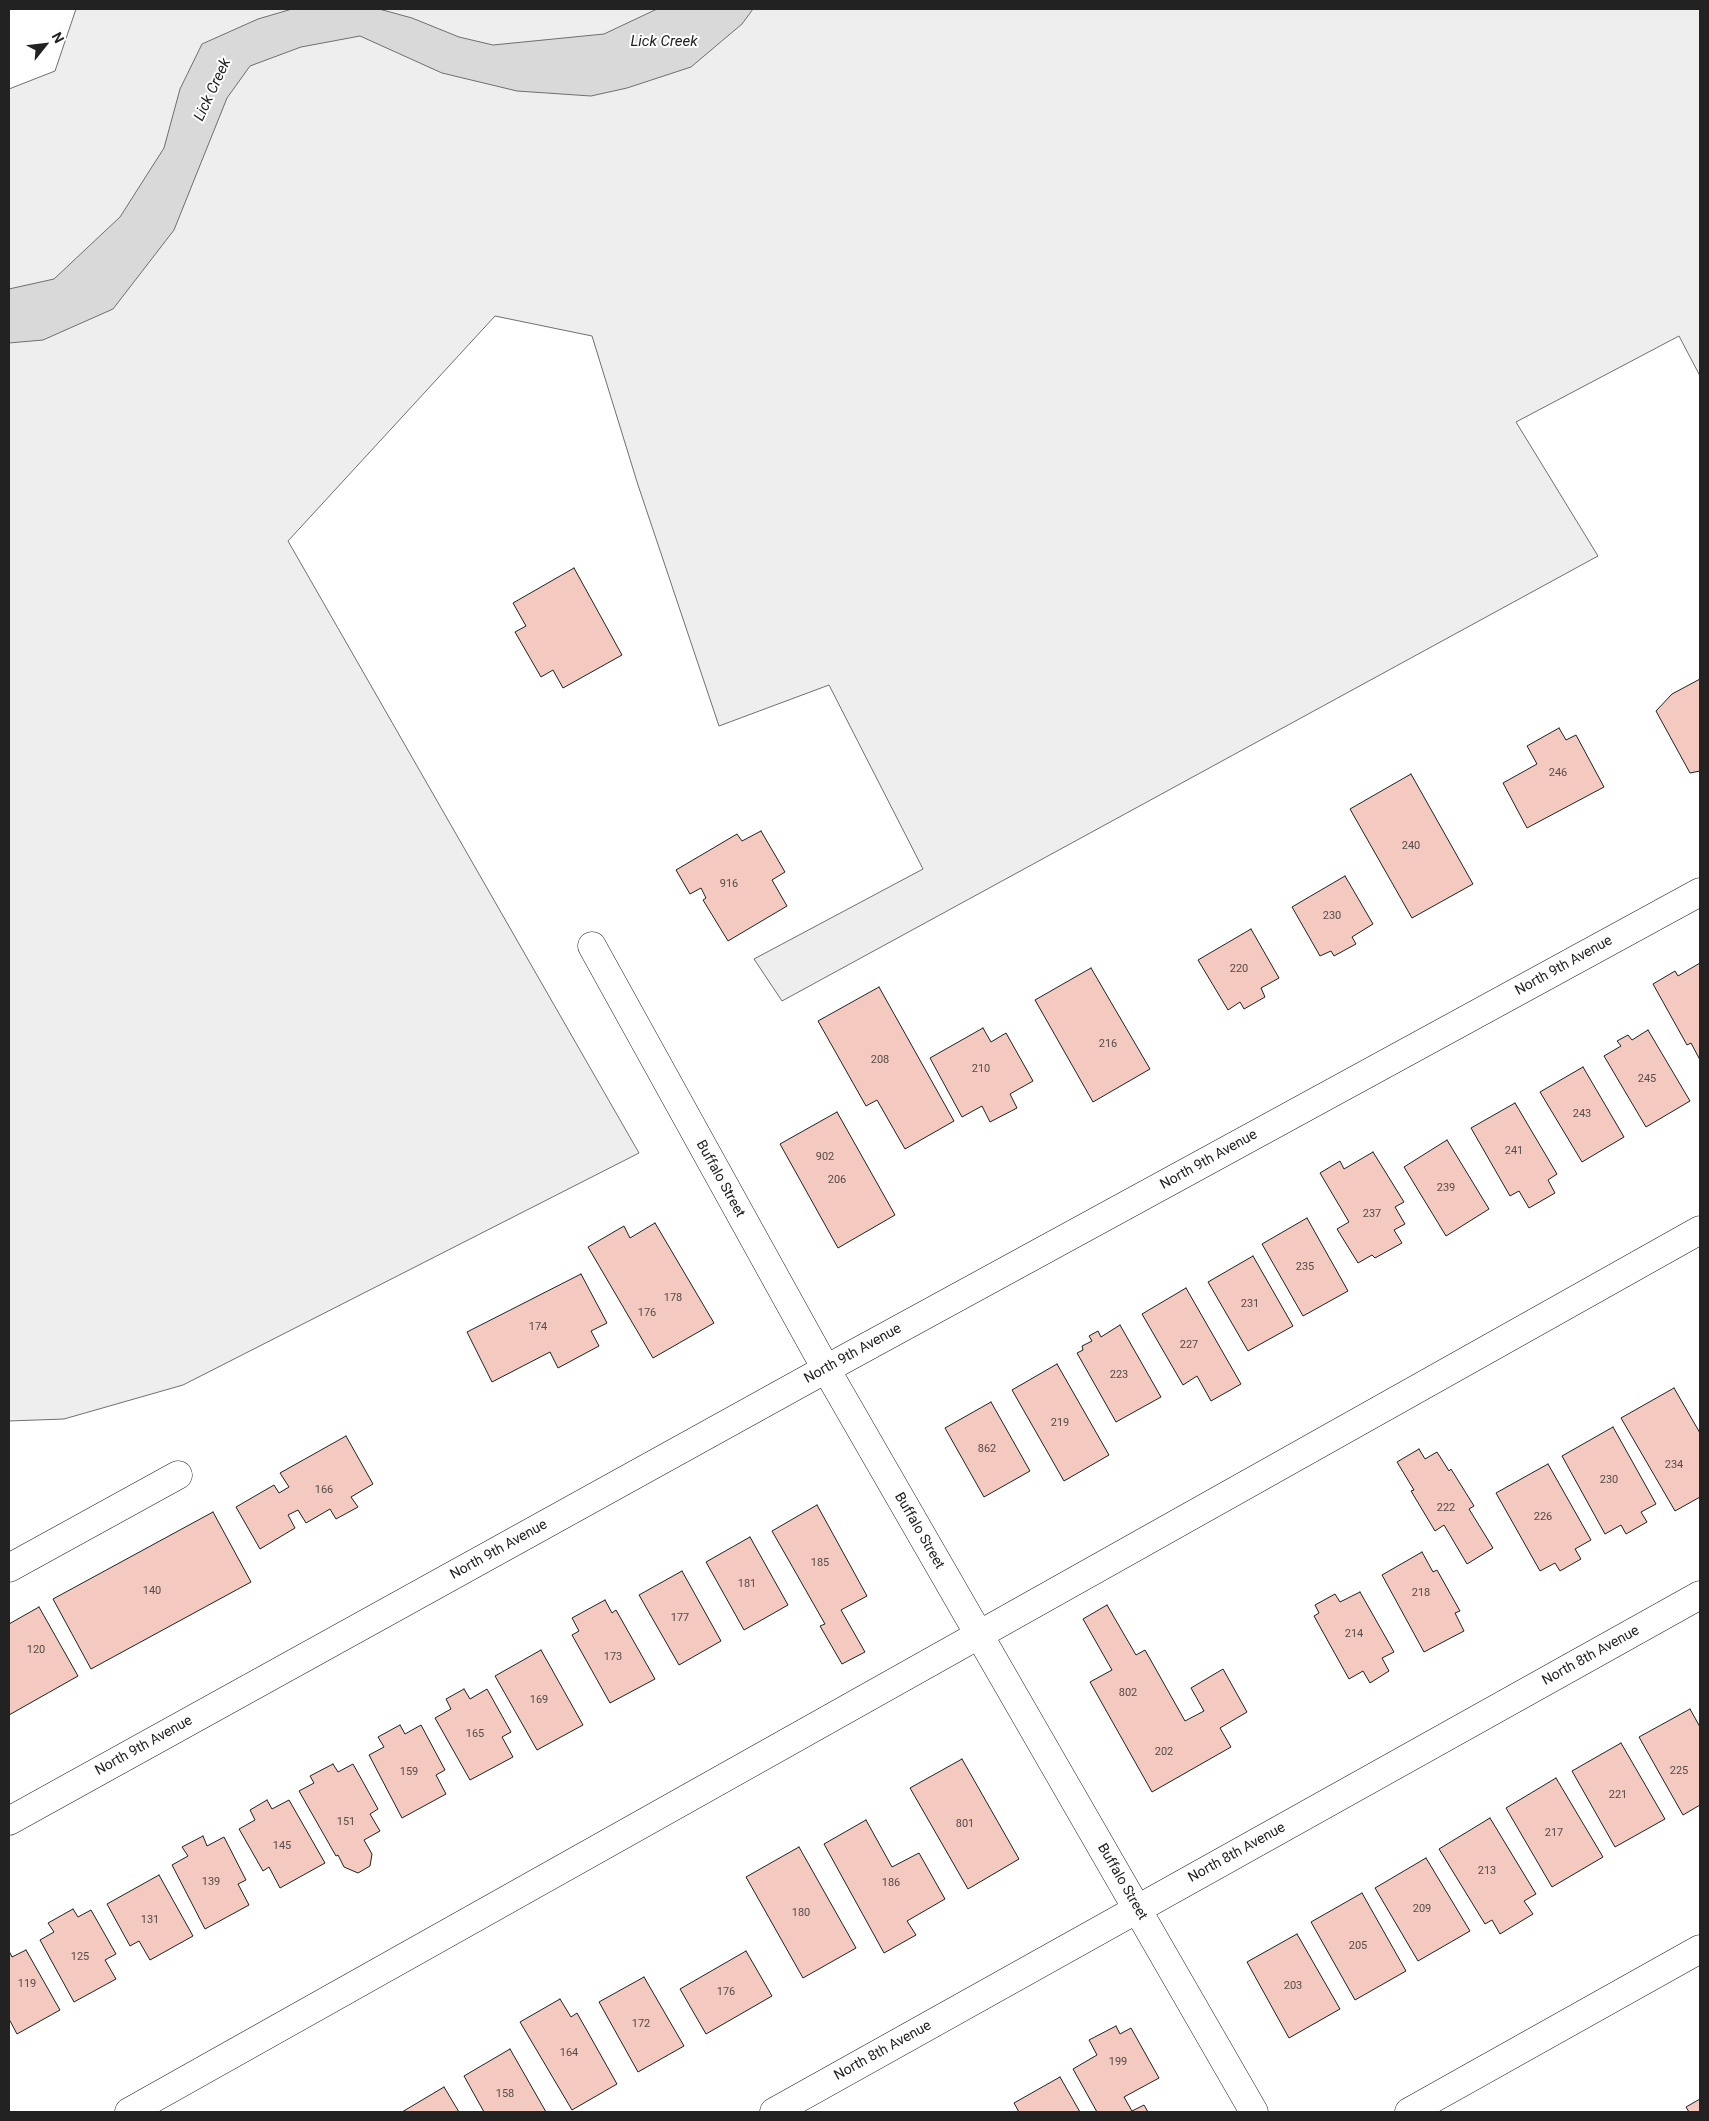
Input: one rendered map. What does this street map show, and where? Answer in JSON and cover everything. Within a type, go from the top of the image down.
[{"type":"street","name":"North 9th Avenue","points":[[9,1821],[826,1369],[1700,892]]},
{"type":"street","name":"Buffalo Street","points":[[592,946],[826,1369],[1254,2112]]},
{"type":"street","points":[[128,2112],[1700,1230]]},
{"type":"street","points":[[9,1568],[178,1475]]},
{"type":"street","name":"North 8th Avenue","points":[[774,2112],[1700,1595]]},
{"type":"street","points":[[1409,2112],[1700,1949]]},
{"type":"shaded area","points":[[76,9],[1700,9],[1700,376],[1679,336],[1516,422],[1598,556],[782,1001],[754,959],[923,869],[829,685],[719,726],[638,485],[592,336],[495,316],[288,541],[639,1153],[183,1385],[64,1419],[9,1421],[9,89],[55,71]]},
{"type":"water","name":"Lick Creek","points":[[292,9],[379,9],[412,18],[459,37],[493,45],[604,34],[657,9],[753,9],[742,24],[691,67],[627,88],[591,96],[517,91],[442,73],[360,36],[301,47],[250,66],[227,98],[174,230],[113,309],[43,340],[9,343],[9,289],[54,279],[120,217],[164,148],[180,89],[202,44],[258,19]]},
{"type":"building","points":[[574,568],[622,655],[563,688],[553,670],[541,677],[515,632],[526,626],[513,603]]},
{"type":"building","points":[[1700,679],[1700,771],[1690,773],[1656,711],[1672,694]]},
{"type":"building","points":[[1559,728],[1566,740],[1576,735],[1604,787],[1527,828],[1503,783],[1537,764],[1527,746]]},
{"type":"building","points":[[1411,774],[1473,884],[1412,918],[1350,809]]},
{"type":"building","points":[[761,831],[785,872],[772,880],[787,906],[728,941],[703,900],[706,898],[701,888],[690,894],[676,870],[737,834],[742,841]]},
{"type":"building","points":[[1345,876],[1373,924],[1352,937],[1356,944],[1334,956],[1331,951],[1320,956],[1292,907]]},
{"type":"building","points":[[1251,929],[1279,978],[1261,988],[1265,997],[1244,1009],[1240,1002],[1228,1010],[1198,960]]},
{"type":"building","points":[[1700,963],[1700,1060],[1691,1043],[1687,1045],[1653,984],[1675,971],[1678,976]]},
{"type":"building","points":[[1091,968],[1150,1069],[1093,1102],[1035,1000]]},
{"type":"building","points":[[879,987],[954,1121],[905,1149],[877,1100],[866,1106],[818,1021]]},
{"type":"building","points":[[983,1028],[991,1042],[1006,1033],[1033,1081],[1010,1094],[1017,1108],[990,1122],[982,1106],[962,1117],[930,1058]]},
{"type":"building","points":[[1648,1030],[1690,1101],[1646,1127],[1604,1056],[1621,1046],[1617,1041],[1628,1035],[1632,1040]]},
{"type":"building","points":[[1583,1067],[1624,1137],[1582,1162],[1540,1092]]},
{"type":"building","points":[[1515,1103],[1557,1174],[1548,1180],[1555,1193],[1529,1208],[1519,1191],[1510,1196],[1471,1128]]},
{"type":"building","points":[[837,1112],[895,1215],[838,1248],[780,1144]]},
{"type":"building","points":[[1447,1140],[1489,1209],[1446,1236],[1404,1167]]},
{"type":"building","points":[[1373,1152],[1404,1202],[1395,1207],[1405,1224],[1394,1230],[1402,1243],[1375,1258],[1372,1255],[1358,1263],[1337,1229],[1349,1222],[1320,1173],[1340,1161],[1344,1169]]},
{"type":"building","points":[[1307,1218],[1348,1291],[1303,1316],[1262,1244]]},
{"type":"building","points":[[655,1223],[714,1323],[653,1358],[588,1247],[624,1226],[630,1238]]},
{"type":"building","points":[[1253,1256],[1293,1326],[1248,1351],[1208,1282]]},
{"type":"building","points":[[581,1274],[607,1323],[591,1331],[599,1346],[558,1368],[550,1352],[492,1382],[467,1332]]},
{"type":"building","points":[[1186,1288],[1241,1384],[1211,1401],[1197,1376],[1183,1385],[1142,1314]]},
{"type":"building","points":[[1120,1325],[1161,1397],[1116,1422],[1077,1353],[1083,1350],[1082,1346],[1092,1341],[1089,1336],[1098,1331],[1101,1337]]},
{"type":"building","points":[[1057,1364],[1109,1455],[1064,1481],[1012,1390]]},
{"type":"building","points":[[1674,1388],[1700,1433],[1700,1497],[1675,1511],[1621,1418]]},
{"type":"building","points":[[991,1402],[1030,1471],[984,1497],[945,1428]]},
{"type":"building","points":[[1613,1427],[1656,1504],[1641,1512],[1647,1522],[1626,1534],[1621,1525],[1605,1534],[1562,1456]]},
{"type":"building","points":[[346,1436],[373,1484],[351,1497],[358,1507],[336,1519],[330,1509],[306,1523],[298,1510],[288,1515],[295,1528],[260,1549],[236,1507],[274,1485],[279,1493],[289,1487],[280,1473]]},
{"type":"building","points":[[1419,1449],[1425,1459],[1437,1452],[1449,1471],[1451,1469],[1474,1506],[1469,1509],[1493,1548],[1467,1564],[1444,1525],[1435,1531],[1411,1491],[1414,1490],[1397,1462]]},
{"type":"building","points":[[1548,1464],[1591,1540],[1575,1549],[1581,1559],[1560,1571],[1555,1563],[1540,1571],[1496,1493]]},
{"type":"building","points":[[817,1505],[867,1596],[841,1610],[865,1652],[842,1664],[820,1626],[825,1624],[772,1531]]},
{"type":"building","points":[[213,1512],[251,1582],[91,1669],[53,1599]]},
{"type":"building","points":[[750,1537],[788,1605],[744,1630],[706,1562]]},
{"type":"building","points":[[1422,1552],[1433,1572],[1437,1570],[1460,1611],[1455,1613],[1464,1631],[1424,1652],[1382,1575]]},
{"type":"building","points":[[682,1571],[721,1641],[679,1665],[639,1595]]},
{"type":"building","points":[[1360,1592],[1394,1652],[1382,1658],[1389,1671],[1370,1683],[1363,1671],[1349,1679],[1314,1616],[1319,1613],[1315,1605],[1335,1594],[1340,1602]]},
{"type":"building","points":[[605,1600],[612,1613],[616,1610],[655,1679],[610,1703],[572,1635],[579,1631],[572,1618]]},
{"type":"building","points":[[1107,1605],[1136,1655],[1145,1650],[1185,1721],[1204,1711],[1191,1688],[1223,1669],[1247,1712],[1220,1728],[1231,1747],[1152,1792],[1090,1682],[1112,1670],[1083,1619]]},
{"type":"building","points":[[39,1607],[78,1676],[9,1715],[9,1624]]},
{"type":"building","points":[[541,1650],[583,1725],[537,1750],[495,1676]]},
{"type":"building","points":[[464,1689],[470,1699],[487,1689],[511,1732],[502,1737],[513,1757],[470,1780],[435,1718],[451,1709],[446,1699]]},
{"type":"building","points":[[1690,1709],[1700,1727],[1700,1805],[1683,1815],[1639,1737]]},
{"type":"building","points":[[400,1725],[405,1734],[421,1725],[445,1770],[436,1775],[446,1794],[402,1818],[369,1755],[384,1747],[378,1737]]},
{"type":"building","points":[[1621,1743],[1665,1819],[1615,1847],[1572,1771]]},
{"type":"building","points":[[962,1759],[1019,1859],[968,1889],[910,1788]]},
{"type":"building","points":[[333,1764],[338,1772],[353,1764],[378,1809],[370,1814],[380,1831],[364,1840],[372,1854],[370,1866],[358,1873],[344,1867],[338,1855],[336,1856],[299,1791],[314,1783],[310,1776]]},
{"type":"building","points":[[1556,1778],[1603,1857],[1552,1887],[1506,1808]]},
{"type":"building","points":[[267,1800],[272,1809],[289,1800],[325,1863],[280,1888],[269,1867],[263,1871],[239,1829],[255,1820],[250,1810]]},
{"type":"building","points":[[1490,1818],[1536,1894],[1524,1901],[1533,1914],[1500,1934],[1492,1920],[1485,1924],[1439,1849]]},
{"type":"building","points":[[866,1820],[892,1867],[919,1853],[945,1899],[907,1921],[916,1935],[884,1953],[824,1844]]},
{"type":"building","points":[[203,1836],[207,1846],[224,1837],[246,1880],[238,1884],[249,1905],[205,1929],[172,1865],[188,1856],[182,1847]]},
{"type":"building","points":[[799,1847],[856,1948],[803,1978],[746,1877]]},
{"type":"building","points":[[1426,1858],[1470,1931],[1418,1961],[1375,1888]]},
{"type":"building","points":[[159,1875],[193,1936],[150,1960],[139,1941],[130,1946],[107,1904]]},
{"type":"building","points":[[1362,1893],[1406,1971],[1355,2000],[1311,1922]]},
{"type":"building","points":[[73,1909],[78,1917],[91,1910],[116,1954],[105,1960],[116,1979],[74,2002],[40,1940],[54,1932],[48,1923]]},
{"type":"building","points":[[1297,1934],[1340,2009],[1289,2038],[1247,1962]]},
{"type":"building","points":[[26,1950],[60,2010],[17,2034],[9,2019],[9,1951],[12,1957]]},
{"type":"building","points":[[746,1951],[772,1996],[706,2034],[680,1989]]},
{"type":"building","points":[[644,1977],[684,2046],[638,2072],[599,2002]]},
{"type":"building","points":[[560,1999],[571,2017],[577,2013],[617,2084],[572,2110],[520,2022]]},
{"type":"building","points":[[1116,2026],[1120,2034],[1131,2028],[1159,2078],[1124,2097],[1132,2111],[1144,2105],[1148,2112],[1097,2112],[1073,2069],[1097,2055],[1089,2040]]},
{"type":"building","points":[[510,2049],[546,2112],[484,2112],[464,2076]]},
{"type":"building","points":[[1060,2077],[1080,2112],[1019,2112],[1014,2103]]},
{"type":"building","points":[[444,2087],[459,2112],[402,2112]]},
{"type":"building","points":[[1700,2099],[1700,2112],[1689,2112],[1686,2107]]}]
